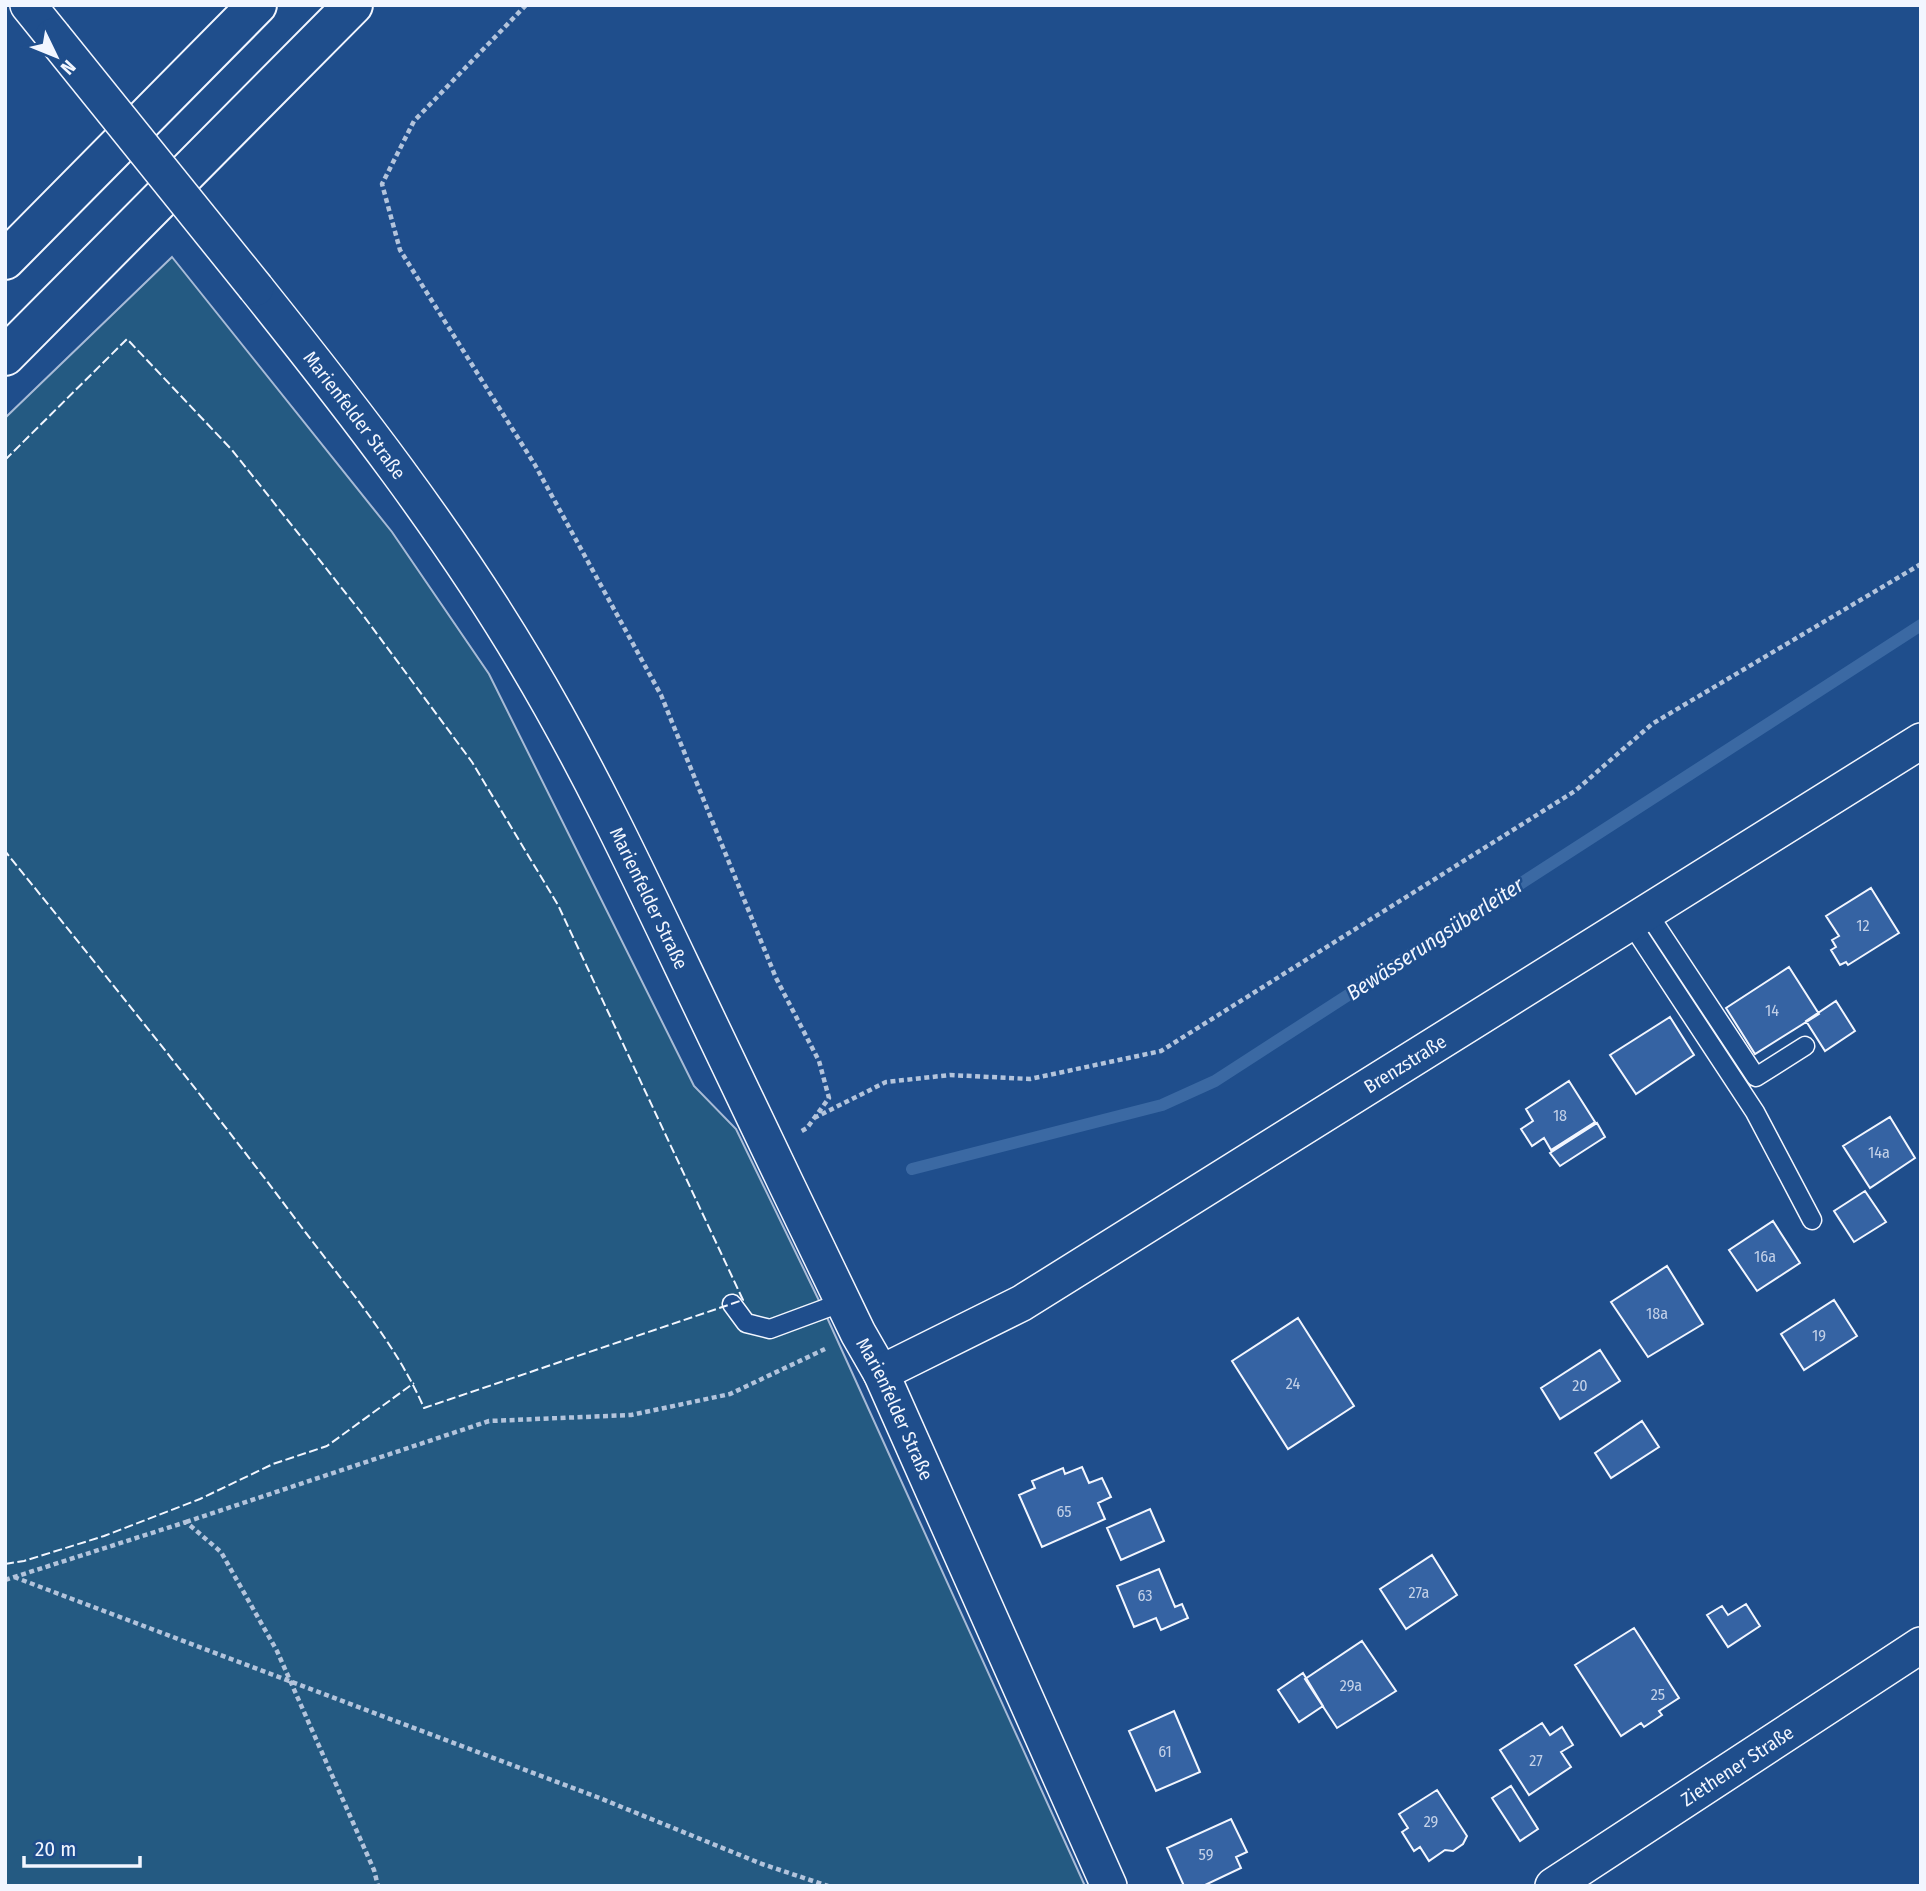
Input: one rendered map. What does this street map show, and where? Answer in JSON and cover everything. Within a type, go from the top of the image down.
[{"type":"main road","points":[[5,260],[257,5]]},
{"type":"main road","points":[[5,356],[353,5]]},
{"type":"street","name":"Marienfelder Straße","points":[[28,5],[337,390],[453,548],[526,663],[631,860],[768,1150],[858,1333],[881,1373],[1109,1886]]},
{"type":"street","name":"Brenzstraße","points":[[881,1373],[1022,1303],[1921,741]]},
{"type":"street","name":"Ziethener Straße","points":[[1553,1886],[1921,1645]]},
{"type":"lane","points":[[1639,917],[1756,1077],[1805,1046]]},
{"type":"lane","points":[[1639,917],[1755,1112],[1812,1220]]},
{"type":"lane","points":[[732,1304],[746,1322],[770,1329],[843,1302]]},
{"type":"path","points":[[526,5],[414,121],[382,184],[400,250],[535,465],[661,695],[776,978],[819,1061],[829,1098],[807,1128],[768,1150]]},
{"type":"path","points":[[813,1118],[886,1082],[950,1075],[1030,1079],[1161,1051],[1575,791],[1652,724],[1921,564]]},
{"type":"path","points":[[5,1580],[489,1421],[631,1415],[730,1394],[858,1333]]},
{"type":"path","points":[[186,1521],[221,1552],[277,1651],[374,1870],[378,1886]]},
{"type":"path","points":[[15,1577],[597,1797],[762,1864],[828,1886]]},
{"type":"shaded area","points":[[172,257],[392,532],[489,674],[694,1086],[736,1129],[825,1313],[1085,1886],[5,1886],[5,418]]},
{"type":"building","points":[[1871,888],[1899,933],[1848,965],[1846,962],[1840,965],[1831,950],[1836,947],[1832,940],[1839,936],[1826,916]]},
{"type":"building","points":[[1789,967],[1819,1014],[1755,1054],[1726,1008]]},
{"type":"building","points":[[1836,1001],[1855,1031],[1825,1051],[1806,1021]]},
{"type":"building","points":[[1670,1017],[1694,1055],[1636,1094],[1610,1055]]},
{"type":"building","points":[[1569,1081],[1595,1122],[1551,1150],[1544,1138],[1532,1146],[1521,1129],[1533,1121],[1526,1109]]},
{"type":"building","points":[[1890,1117],[1915,1158],[1870,1188],[1843,1146]]},
{"type":"building","points":[[1597,1123],[1605,1137],[1560,1166],[1550,1153]]},
{"type":"building","points":[[1865,1191],[1886,1222],[1854,1242],[1834,1211]]},
{"type":"building","points":[[1773,1221],[1800,1263],[1757,1291],[1729,1250]]},
{"type":"building","points":[[1667,1266],[1703,1324],[1648,1357],[1611,1302]]},
{"type":"building","points":[[1834,1300],[1857,1336],[1804,1370],[1781,1334]]},
{"type":"building","points":[[1298,1318],[1354,1406],[1288,1449],[1232,1361]]},
{"type":"building","points":[[1600,1350],[1620,1381],[1560,1419],[1541,1388]]},
{"type":"building","points":[[1642,1421],[1659,1447],[1611,1478],[1595,1453]]},
{"type":"building","points":[[1082,1467],[1089,1483],[1102,1478],[1111,1497],[1098,1503],[1105,1519],[1042,1547],[1019,1495],[1035,1488],[1032,1481],[1063,1468],[1065,1474]]},
{"type":"building","points":[[1150,1509],[1164,1541],[1121,1560],[1107,1528]]},
{"type":"building","points":[[1432,1555],[1457,1595],[1406,1629],[1380,1589]]},
{"type":"building","points":[[1159,1569],[1175,1607],[1182,1604],[1188,1618],[1161,1630],[1156,1618],[1134,1627],[1117,1586]]},
{"type":"building","points":[[1746,1604],[1760,1626],[1728,1647],[1707,1615],[1722,1606],[1728,1615]]},
{"type":"building","points":[[1634,1628],[1679,1698],[1659,1711],[1662,1715],[1644,1727],[1641,1723],[1621,1736],[1575,1665]]},
{"type":"building","points":[[1362,1641],[1396,1691],[1337,1728],[1305,1679]]},
{"type":"building","points":[[1303,1673],[1323,1706],[1299,1722],[1278,1690]]},
{"type":"building","points":[[1174,1711],[1200,1772],[1156,1791],[1129,1731]]},
{"type":"building","points":[[1542,1723],[1550,1735],[1562,1727],[1573,1745],[1561,1752],[1571,1767],[1529,1795],[1500,1750]]},
{"type":"building","points":[[1511,1786],[1538,1829],[1520,1841],[1492,1798]]},
{"type":"building","points":[[1437,1790],[1467,1836],[1463,1844],[1453,1851],[1445,1850],[1429,1861],[1420,1847],[1414,1851],[1402,1832],[1408,1828],[1399,1814]]},
{"type":"building","points":[[1231,1819],[1247,1852],[1236,1857],[1241,1868],[1203,1886],[1184,1886],[1167,1848]]},
{"type":"waterway","name":"Bewässerungsüberleiter","points":[[912,1169],[1162,1105],[1215,1081],[1921,625]]},
{"type":"fence","points":[[5,460],[127,339],[232,450],[360,611],[472,762],[558,905],[743,1300],[424,1408],[399,1359],[351,1291],[191,1084],[5,851]]},
{"type":"fence","points":[[5,1564],[24,1561],[104,1536],[200,1499],[273,1464],[327,1446],[414,1383]]}]
